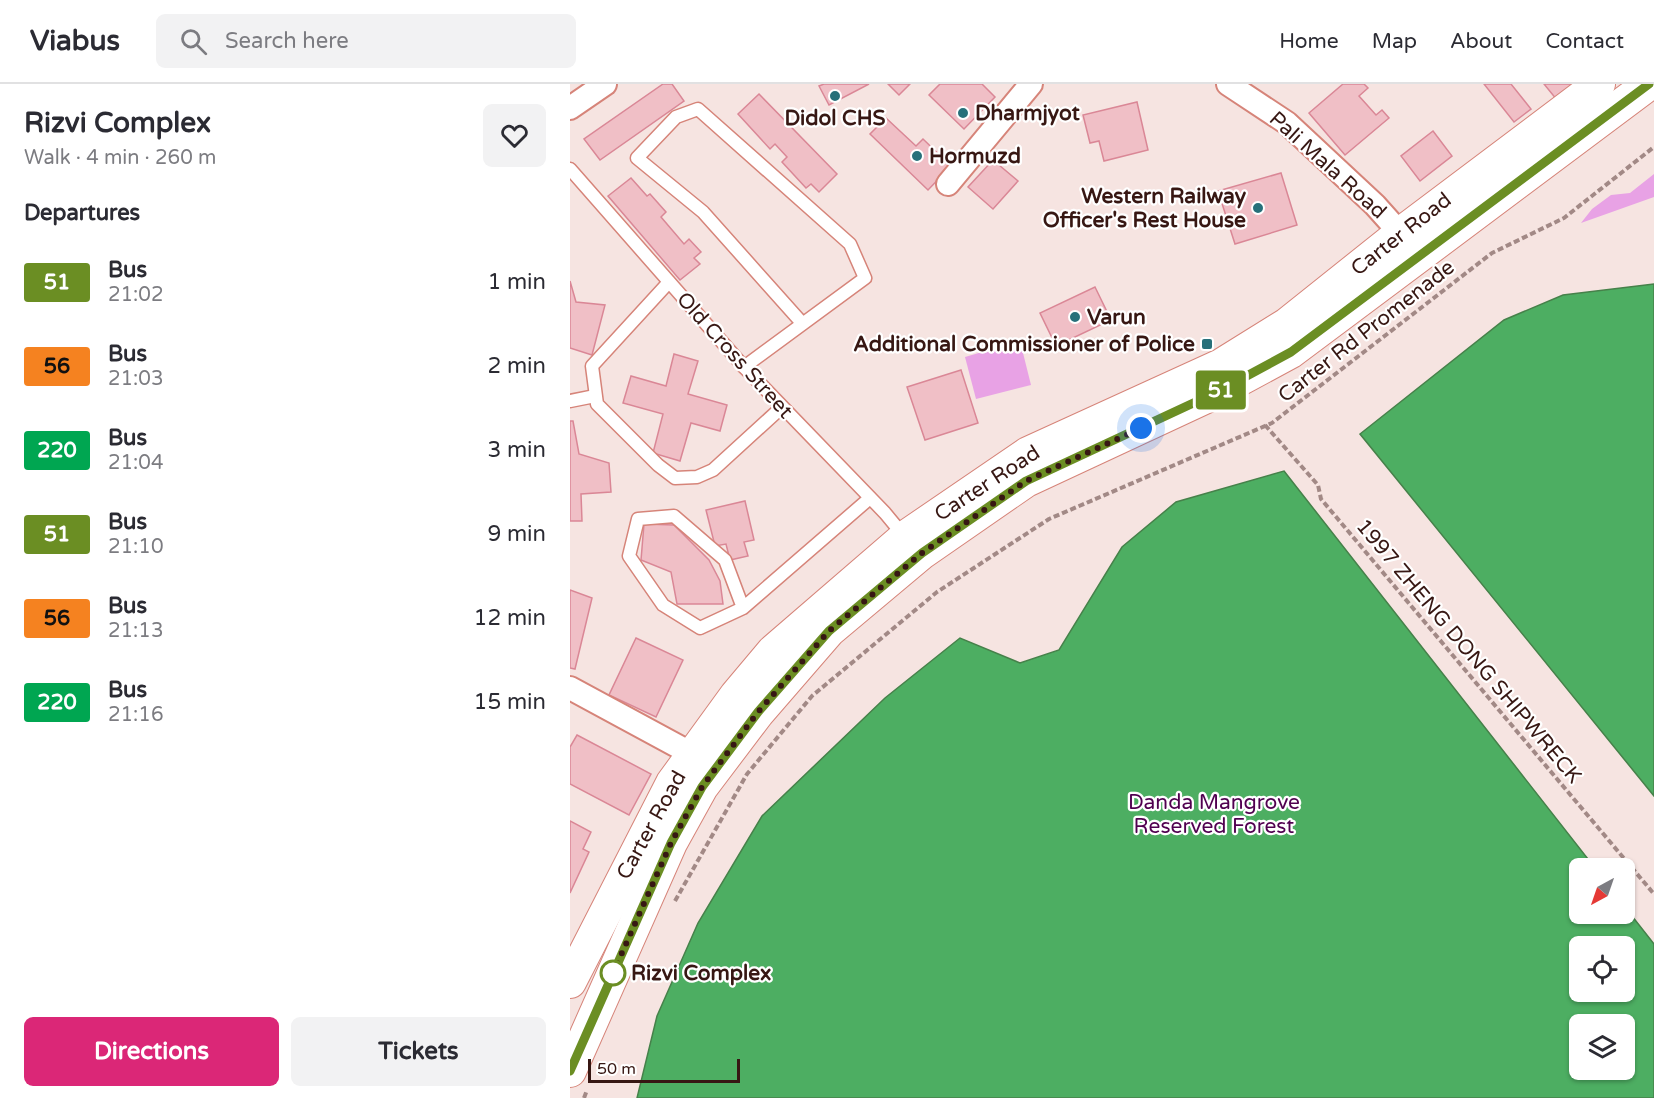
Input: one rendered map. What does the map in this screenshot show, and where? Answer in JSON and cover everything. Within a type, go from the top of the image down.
[{"type":"main road","name":"Carter Road","points":[[1473,197],[1599,84]]},
{"type":"main road","name":"Carter Road","points":[[579,1079],[616,967],[671,843],[702,787],[705,760],[736,694],[773,651],[904,537],[1028,453],[1221,365],[1410,244],[1473,197],[1649,84]]},
{"type":"main road","name":"Carter Road","points":[[570,982],[577,947],[672,783],[705,760],[758,712],[829,631],[922,553],[1026,481],[1217,392],[1291,352],[1410,244]]},
{"type":"street","points":[[570,108],[605,84]]},
{"type":"street","points":[[948,184],[1031,84]]},
{"type":"street","name":"Pali Mala Road","points":[[1228,84],[1287,123],[1410,244]]},
{"type":"street","points":[[570,688],[705,760]]},
{"type":"street","points":[[577,947],[616,967]]},
{"type":"lane","points":[[744,367],[865,278],[850,244],[698,109],[676,117],[637,158],[703,212],[802,323]]},
{"type":"lane","name":"Old Cross Street","points":[[570,169],[744,367],[870,498],[904,537]]},
{"type":"lane","points":[[669,282],[592,366],[597,404],[658,465],[675,478],[697,477],[713,470],[782,408]]},
{"type":"lane","points":[[570,400],[595,396]]},
{"type":"lane","points":[[743,608],[725,560],[674,516],[638,519],[629,556],[663,605],[700,628],[743,608],[870,498]]},
{"type":"path","name":"Carter Rd Promenade","points":[[672,906],[747,774],[812,696],[937,592],[1049,519],[1265,425],[1492,253],[1564,218],[1654,147]]},
{"type":"path","name":"1997 ZHENG DONG SHIPWRECK","points":[[1265,425],[1318,485],[1321,499],[1654,894]]},
{"type":"path","points":[[579,1079],[584,1098]]},
{"type":"shaded area","points":[[1654,174],[1654,197],[1581,223],[1592,209],[1611,195],[1630,193]]},
{"type":"shaded area","points":[[1654,284],[1654,796],[1360,434],[1504,320],[1563,295]]},
{"type":"shaded area","points":[[1020,341],[1031,385],[976,399],[965,357]]},
{"type":"shaded area","name":"Danda Mangrove Reserved Forest","points":[[1284,471],[1587,858],[1569,858],[1569,924],[1635,924],[1635,920],[1654,944],[1654,1098],[637,1098],[657,1016],[698,923],[762,816],[885,698],[960,638],[1020,663],[1059,650],[1122,547],[1176,502]]},
{"type":"building","points":[[663,84],[672,84],[684,101],[600,160],[584,139]]},
{"type":"building","name":"Didol CHS","points":[[869,84],[829,105],[819,86]]},
{"type":"building","points":[[888,84],[910,84],[899,95]]},
{"type":"building","name":"Dharmjyot","points":[[940,84],[982,84],[995,97],[964,129],[929,95]]},
{"type":"building","points":[[1343,84],[1364,84],[1368,88],[1359,96],[1376,115],[1382,110],[1389,118],[1345,155],[1309,113]]},
{"type":"building","points":[[1484,84],[1511,84],[1531,109],[1514,122]]},
{"type":"building","points":[[1544,84],[1576,84],[1557,100]]},
{"type":"building","points":[[759,94],[837,174],[819,192],[811,184],[806,188],[782,162],[787,157],[775,144],[770,149],[738,114]]},
{"type":"building","points":[[1137,102],[1148,150],[1104,161],[1099,141],[1090,143],[1083,115]]},
{"type":"building","name":"Hormuzd","points":[[886,118],[916,146],[923,139],[951,166],[928,190],[870,134]]},
{"type":"building","points":[[1433,131],[1452,156],[1420,181],[1401,156]]},
{"type":"building","points":[[993,160],[1018,181],[993,209],[968,187]]},
{"type":"building","name":"Western Railway Officer's Rest House","points":[[1281,173],[1297,225],[1235,244],[1218,191]]},
{"type":"building","points":[[631,178],[666,212],[661,217],[684,244],[689,239],[701,252],[694,258],[700,264],[680,280],[608,196]]},
{"type":"building","points":[[570,281],[576,302],[605,305],[592,355],[570,348]]},
{"type":"building","name":"Varun","points":[[1095,287],[1111,320],[1056,346],[1040,313]]},
{"type":"building","points":[[674,354],[698,361],[688,394],[727,405],[720,431],[691,423],[680,461],[653,453],[663,414],[623,403],[631,376],[666,386]]},
{"type":"building","points":[[961,370],[978,423],[925,440],[907,387]]},
{"type":"building","points":[[570,421],[573,421],[579,454],[609,463],[611,492],[581,494],[582,521],[570,521]]},
{"type":"building","points":[[745,501],[754,540],[744,542],[748,556],[730,560],[726,544],[715,546],[706,510]]},
{"type":"building","points":[[644,524],[674,525],[709,560],[720,581],[723,604],[677,604],[671,572],[641,560]]},
{"type":"building","points":[[570,590],[592,598],[575,669],[570,668]]},
{"type":"building","points":[[636,638],[683,660],[656,717],[609,695]]},
{"type":"building","points":[[577,735],[651,774],[629,815],[570,784],[570,747]]},
{"type":"building","points":[[570,821],[591,832],[583,849],[589,852],[570,893]]},
{"type":"bus line","name":"51","points":[[570,1071],[671,843],[702,787],[758,712],[829,631],[922,553],[1026,481],[1217,392],[1291,352],[1649,84]]},
{"type":"place","name":"Didol CHS","points":[[835,96]]},
{"type":"place","name":"Dharmjyot","points":[[963,113]]},
{"type":"place","name":"Hormuzd","points":[[917,156]]},
{"type":"place","name":"Western Railway Officer's Rest House","points":[[1258,208]]},
{"type":"place","name":"Varun","points":[[1075,317]]},
{"type":"place","name":"Additional Commissioner of Police","points":[[1207,344]]},
{"type":"place","name":"Rizvi Complex","points":[[613,973]]},
{"type":"route","points":[[613,973],[671,843],[702,787],[758,712],[829,631],[922,553],[1026,481],[1141,428]]}]
